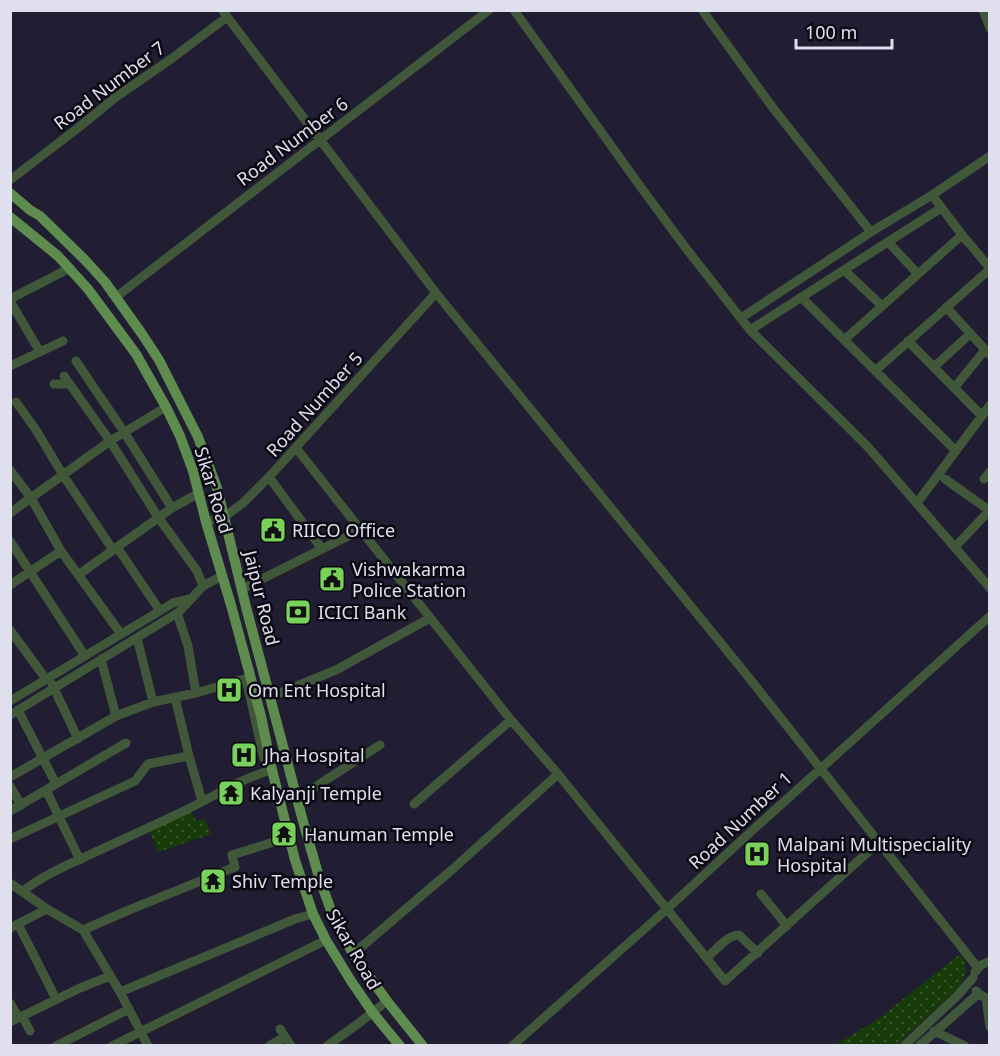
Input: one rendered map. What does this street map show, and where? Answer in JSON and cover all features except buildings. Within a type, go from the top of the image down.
[{"type":"main road","name":"Jaipur Road","points":[[10,193],[40,216],[105,282],[159,360],[190,420],[212,470],[304,825],[333,916],[353,954],[387,1002],[423,1046]]},
{"type":"main road","name":"Sikar Road","points":[[10,217],[70,268],[100,305],[136,354],[180,436],[193,471],[231,604],[248,678],[261,716],[270,771],[311,914],[324,941],[372,1015],[400,1046]]},
{"type":"street","name":"Road Number 6","points":[[116,297],[489,10]]},
{"type":"street","points":[[514,10],[646,195],[750,330],[867,446],[955,547],[986,576],[990,588]]},
{"type":"street","points":[[702,10],[773,108],[871,232]]},
{"type":"street","points":[[983,10],[990,28]]},
{"type":"street","points":[[224,14],[436,293],[746,675],[978,968]]},
{"type":"street","name":"Road Number 7","points":[[10,180],[116,97],[171,59],[224,14]]},
{"type":"street","points":[[741,318],[990,156]]},
{"type":"street","points":[[875,371],[990,268],[932,195]]},
{"type":"street","points":[[750,330],[941,208]]},
{"type":"street","points":[[844,340],[962,235]]},
{"type":"street","points":[[888,242],[918,274]]},
{"type":"street","points":[[40,352],[10,300],[70,268]]},
{"type":"street","points":[[844,270],[882,306]]},
{"type":"street","name":"Road Number 5","points":[[206,522],[224,517],[269,477],[436,293]]},
{"type":"street","points":[[801,297],[956,451]]},
{"type":"street","points":[[946,308],[987,352],[954,388]]},
{"type":"street","points":[[934,368],[970,334]]},
{"type":"street","points":[[10,366],[63,341]]},
{"type":"street","points":[[908,341],[982,416]]},
{"type":"street","points":[[76,361],[172,508]]},
{"type":"street","points":[[54,384],[67,380],[110,441],[158,517],[197,571],[203,586]]},
{"type":"street","points":[[16,402],[63,475],[160,610]]},
{"type":"street","points":[[917,503],[990,405]]},
{"type":"street","points":[[10,513],[110,441],[166,407]]},
{"type":"street","points":[[296,448],[511,720],[558,774],[725,981],[879,842]]},
{"type":"street","points":[[10,470],[31,498],[61,551],[78,575],[122,633],[133,640],[153,702]]},
{"type":"street","points":[[269,477],[322,549]]},
{"type":"street","points":[[945,479],[989,511],[955,547]]},
{"type":"street","points":[[78,575],[158,517],[199,493]]},
{"type":"street","points":[[242,589],[362,529]]},
{"type":"street","points":[[10,541],[85,656]]},
{"type":"street","points":[[10,585],[61,551]]},
{"type":"street","points":[[56,784],[14,712],[177,614],[203,586],[222,576]]},
{"type":"street","points":[[10,700],[172,603],[190,599]]},
{"type":"street","points":[[177,614],[188,646],[196,693]]},
{"type":"street","name":"Road Number 1","points":[[512,1046],[667,909],[990,616]]},
{"type":"street","points":[[270,697],[336,670],[430,618]]},
{"type":"street","points":[[10,630],[54,688],[78,739]]},
{"type":"street","points":[[101,659],[116,716]]},
{"type":"street","points":[[10,777],[116,716],[153,702],[196,693],[248,678]]},
{"type":"street","points":[[175,697],[202,801]]},
{"type":"street","points":[[414,804],[511,720]]},
{"type":"street","points":[[10,811],[126,743]]},
{"type":"street","points":[[298,798],[380,745]]},
{"type":"street","points":[[11,838],[135,781],[148,764],[189,756]]},
{"type":"street","points":[[23,891],[34,882],[261,773],[270,771]]},
{"type":"street","points":[[353,954],[454,868],[558,774]]},
{"type":"street","points":[[10,786],[21,805]]},
{"type":"street","points":[[46,790],[80,860]]},
{"type":"street","points":[[83,930],[235,867],[232,855],[288,839]]},
{"type":"street","points":[[10,883],[47,909],[83,930],[120,992],[148,1046]]},
{"type":"street","points":[[761,894],[788,926]]},
{"type":"street","points":[[47,909],[14,926],[56,999]]},
{"type":"street","points":[[120,992],[311,914]]},
{"type":"street","points":[[707,958],[728,938],[736,934],[739,934],[758,953]]},
{"type":"street","points":[[112,1046],[324,941]]},
{"type":"street","points":[[904,1046],[957,996],[973,978],[978,968],[990,961]]},
{"type":"street","points":[[17,1019],[110,975]]},
{"type":"street","points":[[973,978],[974,987],[984,997],[990,1027]]},
{"type":"street","points":[[919,1046],[934,1031],[984,997]]},
{"type":"street","points":[[10,1002],[17,1019],[30,1031]]},
{"type":"street","points":[[327,1046],[387,1002]]},
{"type":"street","points":[[56,1046],[129,1009]]},
{"type":"street","points":[[372,1015],[394,1046]]},
{"type":"street","points":[[934,1031],[965,1046]]},
{"type":"street","points":[[269,1046],[282,1033],[291,1046]]},
{"type":"green space","points":[[190,808],[196,821],[204,818],[211,834],[158,852],[149,829]]},
{"type":"green space","points":[[960,954],[965,962],[966,971],[958,988],[897,1045],[835,1045],[878,1019]]},
{"type":"place","name":"RIICO Office","points":[[273,530]]},
{"type":"place","name":"Vishwakarma Police Station","points":[[332,579]]},
{"type":"place","name":"ICICI Bank","points":[[298,612]]},
{"type":"place","name":"Om Ent Hospital","points":[[229,690]]},
{"type":"place","name":"Jha Hospital","points":[[244,755]]},
{"type":"place","name":"Kalyanji Temple","points":[[231,793]]},
{"type":"place","name":"Hanuman Temple","points":[[284,834]]},
{"type":"place","name":"Malpani Multispeciality Hospital","points":[[757,854]]},
{"type":"place","name":"Shiv Temple","points":[[213,881]]}]
